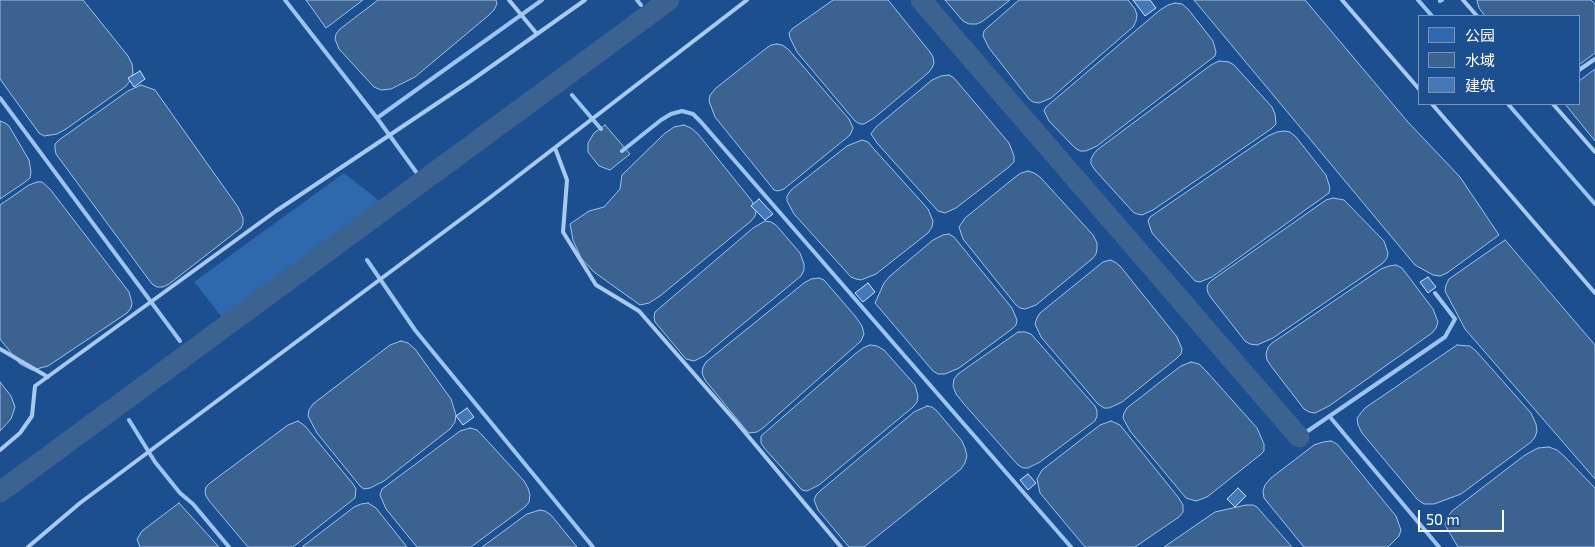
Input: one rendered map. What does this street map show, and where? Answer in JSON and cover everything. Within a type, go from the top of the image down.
[{"type":"lane","points":[[509,0],[536,34]]},
{"type":"lane","points":[[0,450],[20,433],[32,416],[35,386],[276,211],[472,80],[585,0]]},
{"type":"lane","points":[[28,547],[80,503],[555,148],[747,0]]},
{"type":"lane","points":[[1342,0],[1418,88]]},
{"type":"lane","points":[[1463,0],[1476,15]]},
{"type":"lane","points":[[1580,69],[1595,59]]},
{"type":"lane","points":[[1433,105],[1595,293]]},
{"type":"lane","points":[[1554,105],[1595,152]]},
{"type":"lane","points":[[555,148],[567,180],[563,232],[596,285],[639,311],[738,424],[841,547]]},
{"type":"lane","points":[[0,349],[48,377]]},
{"type":"green space","points":[[344,173],[382,203],[222,317],[194,282]]},
{"type":"water","points":[[0,0],[83,0],[128,56],[132,64],[133,73],[130,81],[125,87],[66,129],[57,134],[44,136],[39,133],[0,79]]},
{"type":"water","points":[[306,0],[363,0],[326,28]]},
{"type":"water","points":[[378,0],[496,0],[497,4],[489,15],[415,77],[391,89],[381,90],[374,87],[339,49],[335,39],[340,29]]},
{"type":"water","points":[[833,0],[888,0],[933,57],[934,63],[928,73],[874,118],[864,124],[855,121],[797,52],[790,38],[789,33],[792,29]]},
{"type":"water","points":[[945,0],[1010,0],[983,21],[977,24],[969,24],[963,21]]},
{"type":"water","points":[[1019,0],[1128,0],[1137,15],[1133,27],[1051,98],[1039,103],[1029,99],[989,48],[983,36],[987,28]]},
{"type":"water","points":[[1194,0],[1305,0],[1407,121],[1460,177],[1499,235],[1447,273],[1440,276],[1433,275],[1415,265]]},
{"type":"water","points":[[1477,0],[1591,0],[1595,4],[1595,53],[1580,64],[1580,15],[1484,15],[1479,8]]},
{"type":"water","points":[[1175,3],[1182,4],[1188,9],[1213,41],[1216,52],[1215,56],[1097,146],[1086,151],[1080,151],[1075,148],[1049,121],[1044,111],[1046,107],[1160,10]]},
{"type":"water","points":[[777,44],[788,49],[849,119],[853,128],[850,135],[784,189],[778,191],[774,190],[715,117],[709,101],[710,95],[716,88],[764,50],[771,45]]},
{"type":"water","points":[[1219,61],[1229,62],[1234,65],[1272,107],[1276,124],[1153,210],[1142,215],[1133,212],[1095,170],[1091,164],[1093,155],[1097,150]]},
{"type":"water","points":[[1595,69],[1595,141],[1566,105],[1580,105],[1580,80]]},
{"type":"water","points":[[949,75],[954,78],[1009,143],[1014,156],[1014,162],[956,208],[945,213],[938,211],[871,134],[876,127],[932,80]]},
{"type":"water","points":[[141,85],[155,90],[238,207],[243,218],[241,228],[163,287],[157,287],[152,284],[56,154],[55,149],[55,144],[59,140],[128,91]]},
{"type":"water","points":[[0,121],[9,126],[29,160],[31,172],[30,178],[0,199]]},
{"type":"water","points":[[605,125],[630,154],[610,170],[599,166],[588,152],[588,143],[594,133]]},
{"type":"water","points":[[684,125],[698,134],[752,201],[756,211],[755,216],[660,296],[649,303],[640,305],[594,272],[581,258],[573,240],[570,224],[589,211],[604,207],[620,189],[622,175],[664,134],[674,127]]},
{"type":"water","points":[[1284,131],[1290,132],[1296,137],[1326,175],[1330,188],[1329,193],[1212,277],[1200,282],[1195,281],[1152,233],[1148,221],[1150,217],[1268,136]]},
{"type":"water","points":[[862,140],[868,142],[928,209],[933,221],[928,233],[876,274],[861,280],[851,277],[794,214],[787,201],[787,196],[791,190],[847,146]]},
{"type":"water","points":[[1028,171],[1040,177],[1093,235],[1097,243],[1097,249],[1092,259],[1036,305],[1025,309],[1016,305],[963,239],[959,227],[965,218],[1014,178]]},
{"type":"water","points":[[42,182],[50,189],[129,292],[132,303],[127,313],[48,366],[32,370],[20,364],[0,339],[0,205],[29,185]]},
{"type":"water","points":[[1333,198],[1344,200],[1384,241],[1388,253],[1387,258],[1383,263],[1273,338],[1257,345],[1250,344],[1245,341],[1212,299],[1208,293],[1208,284],[1326,200]]},
{"type":"water","points":[[765,221],[776,225],[800,253],[804,264],[801,276],[704,356],[694,361],[686,359],[655,322],[655,312],[753,228]]},
{"type":"water","points":[[949,234],[954,237],[1012,308],[1017,320],[1016,325],[1012,329],[959,368],[945,374],[938,374],[933,371],[875,303],[884,283],[890,276],[933,240]]},
{"type":"water","points":[[1505,240],[1595,345],[1595,479],[1465,329],[1445,291],[1449,279]]},
{"type":"water","points":[[1110,260],[1120,266],[1177,337],[1182,349],[1181,354],[1176,359],[1122,402],[1109,408],[1104,408],[1098,404],[1041,337],[1035,324],[1040,313],[1103,262]]},
{"type":"water","points":[[1396,265],[1402,268],[1433,309],[1438,322],[1436,328],[1432,333],[1329,406],[1315,413],[1304,409],[1267,360],[1268,347],[1381,269]]},
{"type":"water","points":[[819,278],[824,280],[862,326],[864,334],[861,341],[763,428],[757,432],[749,433],[705,380],[702,373],[703,367],[706,362],[804,283],[811,279]]},
{"type":"water","points":[[1018,332],[1031,334],[1095,406],[1097,411],[1095,421],[1040,462],[1028,468],[1018,465],[964,404],[956,394],[953,386],[954,379],[958,374]]},
{"type":"water","points":[[401,341],[408,343],[415,349],[451,399],[456,415],[455,422],[450,429],[384,481],[364,489],[317,433],[308,416],[309,410],[313,404],[390,345]]},
{"type":"water","points":[[870,345],[884,350],[915,385],[918,396],[917,402],[819,485],[807,491],[802,490],[765,449],[761,443],[761,436],[855,354]]},
{"type":"water","points":[[1457,345],[1470,346],[1476,351],[1531,413],[1537,431],[1531,442],[1461,494],[1434,504],[1424,504],[1418,500],[1362,433],[1357,418],[1365,408]]},
{"type":"water","points":[[1191,362],[1199,364],[1207,372],[1257,428],[1264,444],[1264,451],[1260,455],[1207,497],[1196,501],[1186,498],[1130,431],[1123,418],[1127,408],[1181,366]]},
{"type":"water","points":[[0,382],[11,396],[15,407],[11,419],[0,431]]},
{"type":"water","points":[[927,406],[937,411],[962,441],[967,456],[965,463],[961,469],[864,547],[849,547],[818,510],[814,500],[816,495],[914,412]]},
{"type":"water","points":[[298,421],[305,426],[353,484],[356,489],[355,498],[293,547],[248,547],[210,502],[206,496],[206,487],[288,425]]},
{"type":"water","points":[[1111,421],[1120,425],[1178,497],[1183,505],[1183,512],[1179,517],[1135,547],[1085,547],[1040,493],[1037,479],[1042,470],[1100,425]]},
{"type":"water","points":[[470,428],[477,430],[524,481],[530,495],[529,502],[471,547],[417,547],[386,509],[380,495],[382,489],[460,431]]},
{"type":"water","points":[[1331,441],[1337,444],[1396,516],[1401,530],[1399,536],[1388,547],[1304,547],[1264,498],[1263,491],[1265,485],[1271,478],[1314,445]]},
{"type":"water","points":[[1549,447],[1557,450],[1564,456],[1595,488],[1595,547],[1458,547],[1445,525],[1452,511],[1525,455],[1538,448]]},
{"type":"water","points":[[179,503],[219,547],[140,547],[137,539],[142,531]]},
{"type":"water","points":[[368,503],[376,508],[407,547],[302,547],[354,507]]},
{"type":"water","points":[[1246,505],[1257,507],[1292,547],[1164,547],[1215,512]]},
{"type":"water","points":[[540,510],[551,515],[577,547],[482,547],[527,514]]},
{"type":"building","points":[[1133,0],[1150,0],[1156,8],[1145,16]]},
{"type":"building","points":[[140,71],[145,79],[134,87],[128,78]]},
{"type":"building","points":[[759,199],[773,214],[765,220],[751,206]]},
{"type":"building","points":[[1428,277],[1436,287],[1428,293],[1420,282]]},
{"type":"building","points":[[868,283],[875,292],[863,302],[855,293]]},
{"type":"building","points":[[467,408],[474,417],[463,425],[456,416]]},
{"type":"building","points":[[1028,474],[1036,483],[1028,490],[1020,480]]},
{"type":"building","points":[[1238,488],[1246,496],[1235,507],[1227,499]]},
{"type":"waterway","points":[[285,0],[377,118],[419,176]]},
{"type":"waterway","points":[[377,118],[542,0]]},
{"type":"waterway","points":[[637,0],[641,5]]},
{"type":"waterway","points":[[0,492],[669,0]]},
{"type":"waterway","points":[[921,0],[1299,437]]},
{"type":"waterway","points":[[1418,0],[1431,15]]},
{"type":"waterway","points":[[572,95],[601,129]]},
{"type":"waterway","points":[[0,98],[180,341]]},
{"type":"waterway","points":[[1509,105],[1595,204]]},
{"type":"waterway","points":[[622,151],[671,114],[682,111],[693,114],[1071,547]]},
{"type":"waterway","points":[[367,260],[415,330],[593,547]]},
{"type":"waterway","points":[[1299,437],[1445,337],[1455,319],[1435,293]]},
{"type":"waterway","points":[[1330,417],[1439,547]]},
{"type":"waterway","points":[[129,420],[155,462],[229,547]]}]
